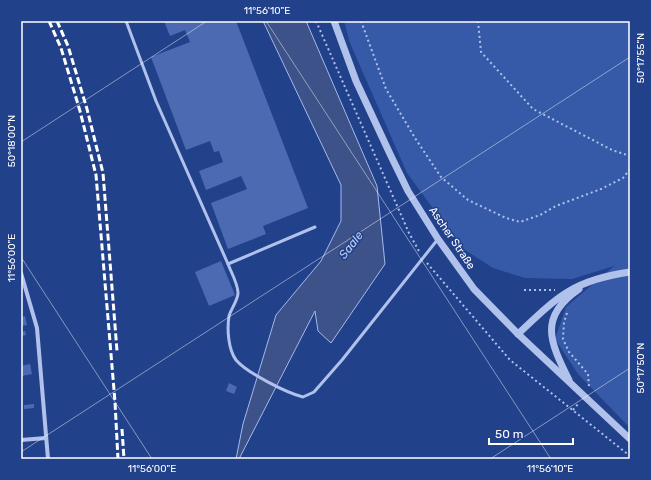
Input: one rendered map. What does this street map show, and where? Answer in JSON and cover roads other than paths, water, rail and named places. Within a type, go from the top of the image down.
[{"type":"street","name":"Ascher Straße","points":[[334,21],[356,81],[390,154],[408,191],[438,239],[474,289],[518,334],[630,439]]},
{"type":"street","points":[[518,334],[564,293],[593,279],[630,272]]},
{"type":"street","points":[[21,273],[37,328],[48,459]]},
{"type":"street","points":[[572,385],[553,346],[551,330],[554,316],[563,302],[593,279]]},
{"type":"street","points":[[21,440],[46,438]]},
{"type":"lane","points":[[126,21],[156,101],[228,264],[238,293],[230,316],[229,336],[232,353],[237,361],[246,369],[290,394],[303,397],[314,392],[342,360],[386,302],[438,239]]},
{"type":"lane","points":[[228,264],[315,227]]},
{"type":"water","name":"Saale","points":[[263,21],[306,21],[377,186],[385,264],[331,343],[318,331],[315,311],[239,459],[236,459],[243,424],[276,315],[321,261],[341,221],[341,185]]},
{"type":"railway","points":[[49,21],[61,48],[80,111],[96,175],[115,402],[118,459]]},
{"type":"railway","points":[[57,21],[68,46],[87,109],[103,173],[117,351]]},
{"type":"railway","points":[[122,429],[124,459]]}]
